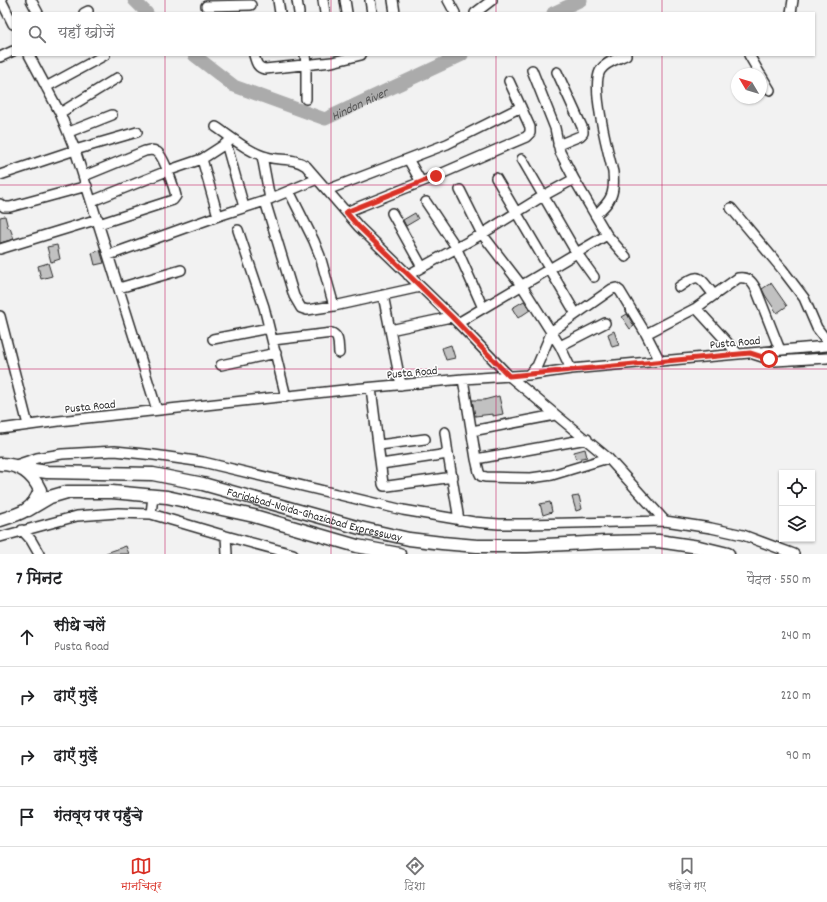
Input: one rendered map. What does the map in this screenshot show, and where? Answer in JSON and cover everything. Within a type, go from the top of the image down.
[{"type":"main road","name":"Faridabad-Noida-Ghaziabad Expressway","points":[[0,464],[47,472],[153,474],[218,488],[360,528],[409,539],[477,546],[658,541],[699,547],[728,554]]},
{"type":"main road","points":[[18,467],[30,474],[40,490],[37,498],[28,510]]},
{"type":"main road","name":"Faridabad-Noida-Ghaziabad Expressway","points":[[0,520],[28,510],[50,497],[67,492],[112,492],[167,497],[254,516],[357,546],[399,554]]},
{"type":"street","points":[[1,0],[12,22]]},
{"type":"street","points":[[31,0],[37,12]]},
{"type":"street","points":[[278,0],[280,12]]},
{"type":"street","points":[[297,0],[299,12]]},
{"type":"street","points":[[323,0],[325,12]]},
{"type":"street","points":[[344,0],[347,12]]},
{"type":"street","points":[[370,0],[371,12]]},
{"type":"street","points":[[448,0],[454,12]]},
{"type":"street","points":[[791,12],[793,0]]},
{"type":"street","points":[[395,12],[396,1]]},
{"type":"street","points":[[476,12],[485,2]]},
{"type":"street","points":[[206,6],[250,6]]},
{"type":"street","points":[[0,57],[12,51]]},
{"type":"street","points":[[30,56],[69,132],[99,222],[157,410]]},
{"type":"street","points":[[46,87],[103,56]]},
{"type":"street","points":[[254,56],[257,65],[262,69],[306,60],[348,56]]},
{"type":"street","points":[[595,215],[604,207],[613,193],[614,185],[613,172],[597,94],[597,79],[600,70],[607,63],[624,56]]},
{"type":"street","points":[[750,56],[757,68]]},
{"type":"street","points":[[306,60],[306,99]]},
{"type":"street","points":[[532,70],[555,128],[560,152],[595,215],[607,234],[626,257]]},
{"type":"street","points":[[557,72],[584,132],[580,136],[558,144]]},
{"type":"street","points":[[60,113],[117,78]]},
{"type":"street","points":[[346,212],[526,137],[530,133],[530,127],[509,81]]},
{"type":"street","points":[[767,85],[770,90]]},
{"type":"street","points":[[327,190],[462,137],[521,107]]},
{"type":"street","points":[[69,132],[112,115]]},
{"type":"street","points":[[216,127],[230,141],[262,156],[299,161],[306,166],[358,226],[455,320],[509,376],[587,439],[608,458],[665,521]]},
{"type":"street","points":[[0,175],[75,150],[137,132]]},
{"type":"street","points":[[92,201],[202,159],[230,141]]},
{"type":"street","points":[[230,141],[244,207]]},
{"type":"street","points":[[0,249],[173,200],[176,196],[168,171],[160,154],[156,150],[151,150],[84,176]]},
{"type":"street","points":[[262,156],[267,200],[297,303],[301,308],[307,310],[334,306],[420,287]]},
{"type":"street","points":[[202,159],[218,216]]},
{"type":"street","points":[[408,159],[421,182]]},
{"type":"street","points":[[522,159],[576,252],[594,277]]},
{"type":"street","points":[[496,178],[576,314]]},
{"type":"street","points":[[109,255],[267,200],[318,179]]},
{"type":"street","points":[[408,275],[482,234],[543,196],[574,179]]},
{"type":"street","points":[[0,204],[4,207],[10,207],[87,186]]},
{"type":"street","points":[[460,190],[482,234],[522,286],[552,331],[571,369]]},
{"type":"street","points":[[288,191],[314,240],[334,306]]},
{"type":"street","points":[[426,202],[456,248],[484,308]]},
{"type":"street","points":[[731,208],[801,294],[807,303],[817,328],[827,341]]},
{"type":"street","points":[[392,213],[422,267]]},
{"type":"street","points":[[238,230],[264,308],[286,396]]},
{"type":"street","points":[[390,330],[455,320],[484,308],[550,270],[576,252],[607,234]]},
{"type":"street","points":[[119,288],[181,270]]},
{"type":"street","points":[[679,287],[697,277],[714,296]]},
{"type":"street","points":[[646,334],[696,308],[738,278],[745,277],[752,281],[780,350]]},
{"type":"street","points":[[528,375],[538,366],[552,331],[612,289],[616,288],[620,291],[646,334],[660,361]]},
{"type":"street","points":[[383,295],[401,385]]},
{"type":"street","points":[[696,308],[738,354]]},
{"type":"street","points":[[0,316],[28,425]]},
{"type":"street","points":[[560,346],[605,323]]},
{"type":"street","points":[[213,339],[269,328]]},
{"type":"street","points":[[273,340],[332,333],[336,335],[338,339],[339,353]]},
{"type":"street","name":"Pusta Road","points":[[0,428],[286,396],[463,379],[528,375],[571,369],[827,346]]},
{"type":"street","points":[[221,365],[276,353]]},
{"type":"street","points":[[750,353],[775,361],[827,358]]},
{"type":"street","points":[[463,379],[476,459],[481,476],[531,478],[552,475],[608,458]]},
{"type":"street","points":[[371,388],[381,464],[381,480],[384,486],[453,477]]},
{"type":"street","points":[[472,431],[555,414]]},
{"type":"street","points":[[445,432],[459,520]]},
{"type":"street","points":[[378,445],[425,439]]},
{"type":"street","points":[[476,459],[587,439]]},
{"type":"street","points":[[18,467],[49,456],[93,452],[115,451],[182,458],[256,474],[403,510],[459,520],[499,524],[665,521],[743,535],[794,554]]},
{"type":"street","points":[[381,464],[448,454]]},
{"type":"street","points":[[150,514],[153,496]]},
{"type":"street","points":[[0,537],[77,516],[118,513],[150,514],[293,554]]},
{"type":"street","points":[[22,530],[31,540],[39,554]]},
{"type":"street","points":[[226,536],[227,554]]},
{"type":"building","points":[[415,213],[418,219],[406,226],[403,220]]},
{"type":"building","points":[[5,216],[8,228],[10,228],[14,239],[0,243],[0,217]]},
{"type":"building","points":[[57,245],[60,259],[51,262],[47,247]]},
{"type":"building","points":[[100,250],[104,263],[95,265],[92,253]]},
{"type":"building","points":[[48,263],[52,276],[41,279],[38,266]]},
{"type":"building","points":[[771,283],[787,306],[777,313],[762,289]]},
{"type":"building","points":[[524,301],[530,310],[518,318],[512,308]]},
{"type":"building","points":[[627,314],[634,326],[630,329],[622,317]]},
{"type":"building","points":[[614,331],[619,345],[612,347],[608,334]]},
{"type":"building","points":[[451,345],[455,358],[446,360],[442,348]]},
{"type":"building","points":[[499,396],[503,414],[493,416],[493,414],[475,416],[472,400],[484,400]]},
{"type":"building","points":[[585,449],[587,457],[576,459],[574,452]]},
{"type":"building","points":[[579,496],[582,509],[576,511],[572,497]]},
{"type":"building","points":[[550,502],[552,512],[543,515],[540,504]]},
{"type":"building","points":[[126,546],[129,554],[106,554],[106,553]]},
{"type":"waterway","name":"Hindon River","points":[[134,0],[146,12]]},
{"type":"waterway","name":"Hindon River","points":[[555,12],[581,0]]},
{"type":"waterway","name":"Hindon River","points":[[195,56],[234,86],[325,119],[460,56]]},
{"type":"route","points":[[436,176],[346,212],[358,226],[452,317],[509,376],[750,353],[769,359]]}]
